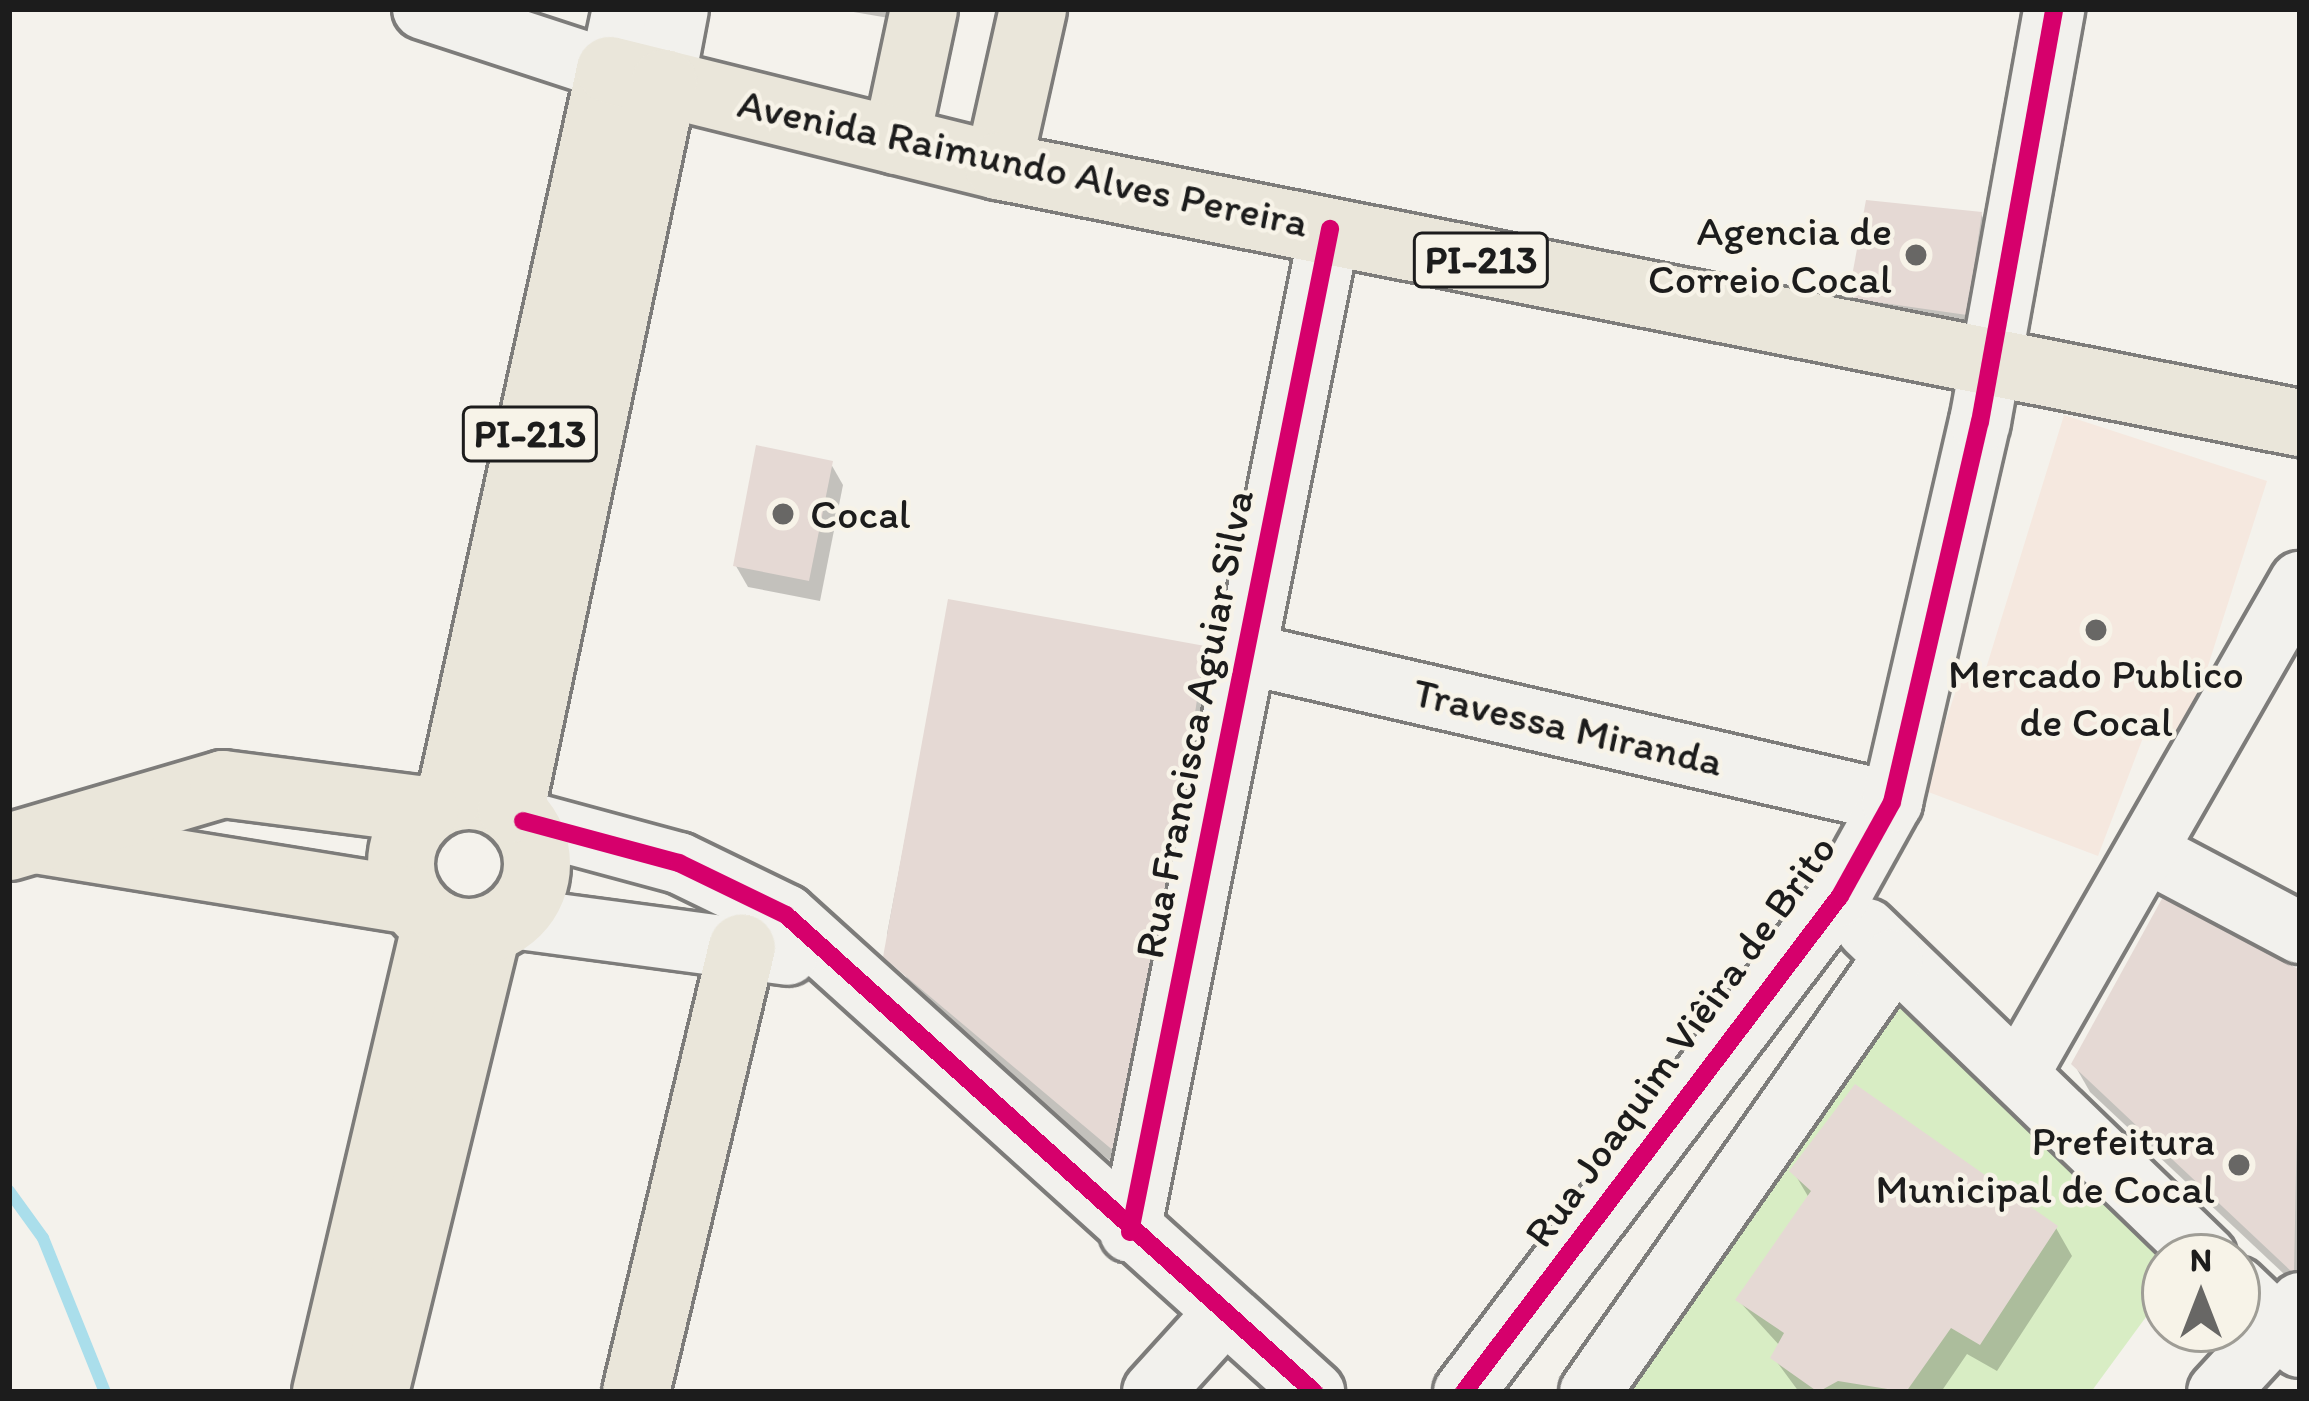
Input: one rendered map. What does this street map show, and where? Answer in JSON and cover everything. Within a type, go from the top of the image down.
[{"type":"main road","points":[[896,141],[924,9]]},
{"type":"main road","points":[[998,166],[1034,9]]},
{"type":"main road","name":"Avenida Raimundo Alves Pereira","points":[[632,54],[896,141],[998,166],[2300,423]]},
{"type":"main road","name":"PI-213","points":[[477,810],[537,872],[461,918],[401,853],[477,810],[632,54]]},
{"type":"main road","points":[[20,843],[224,784],[477,810]]},
{"type":"main road","points":[[20,843],[461,918]]},
{"type":"main road","points":[[326,1392],[461,918]]},
{"type":"main road","points":[[375,1392],[461,918]]},
{"type":"main road","points":[[636,1392],[742,947]]},
{"type":"street","points":[[423,9],[632,54],[678,9]]},
{"type":"street","name":"Rua Joaquim Viêira de Brito","points":[[1464,1392],[1840,896],[1892,802],[1992,363],[2054,9]]},
{"type":"street","name":"Rua Francisca Aguiar Silva","points":[[1130,1232],[1330,230]]},
{"type":"street","points":[[2019,1073],[2151,854],[2300,582]]},
{"type":"street","name":"Travessa Miranda","points":[[1243,653],[1892,802]]},
{"type":"street","points":[[477,810],[679,863],[786,915],[824,956],[1220,1318],[1314,1392]]},
{"type":"street","points":[[2151,854],[2300,933]]},
{"type":"street","points":[[1840,896],[1892,960],[2019,1073],[2182,1233]]},
{"type":"street","points":[[461,918],[824,956]]},
{"type":"street","points":[[1590,1392],[1892,960]]},
{"type":"street","points":[[2218,1392],[2279,1316]]},
{"type":"street","points":[[1153,1392],[1220,1318]]},
{"type":"shaded area","points":[[2064,415],[2267,481],[2185,738],[2144,735],[2098,856],[1923,790],[1961,675],[1984,675]]},
{"type":"green space","points":[[1898,1003],[2146,1233],[2141,1233],[2141,1324],[2091,1392],[1620,1392]]},
{"type":"building","name":"Agencia de Correio Cocal","points":[[1866,200],[1982,212],[1967,315],[1848,298]]},
{"type":"building","name":"Cocal","points":[[756,445],[833,461],[809,581],[733,566]]},
{"type":"building","points":[[948,599],[1205,646],[1128,1163],[883,957]]},
{"type":"building","name":"Prefeitura Municipal de Cocal","points":[[2164,895],[2300,970],[2294,1274],[2261,1243],[2261,1233],[2250,1233],[2071,1064]]},
{"type":"building","points":[[1855,1084],[2058,1226],[1980,1345],[1951,1328],[1906,1392],[1838,1381],[1818,1392],[1770,1358],[1784,1333],[1735,1300],[1811,1191],[1789,1171]]},
{"type":"waterway","points":[[9,1191],[43,1238],[105,1392]]},
{"type":"cycle path","points":[[1464,1392],[1840,896],[1892,802],[1980,422],[2054,9]]},
{"type":"cycle path","points":[[1130,1232],[1330,229]]},
{"type":"cycle path","points":[[523,821],[679,863],[786,915],[1314,1392]]},
{"type":"place","name":"Agencia de Correio Cocal","points":[[1916,255]]},
{"type":"place","name":"Cocal","points":[[783,514]]},
{"type":"place","name":"Mercado Publico de Cocal","points":[[2096,630]]},
{"type":"place","name":"Prefeitura Municipal de Cocal","points":[[2239,1165]]}]
